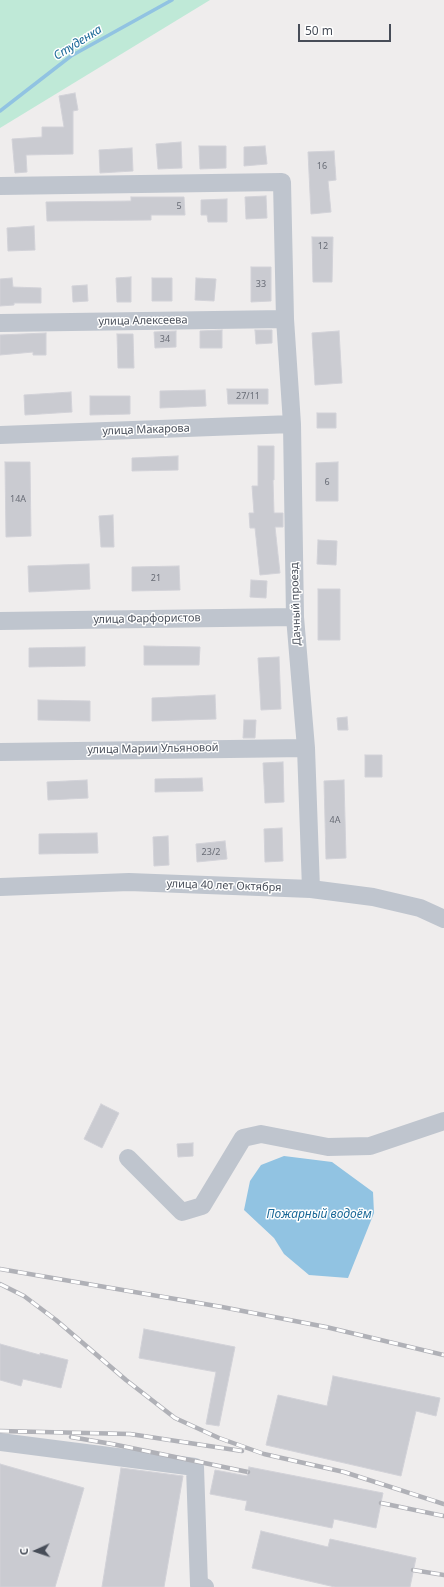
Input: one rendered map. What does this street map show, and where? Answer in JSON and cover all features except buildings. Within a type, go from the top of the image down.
[{"type":"street","name":"Дачный проезд","points":[[0,186],[282,182],[285,318],[292,424],[295,617],[306,748],[311,889]]},
{"type":"street","name":"улица Алексеева","points":[[0,323],[285,318]]},
{"type":"street","name":"улица Макарова","points":[[0,435],[292,424]]},
{"type":"street","name":"улица Фарфористов","points":[[0,621],[295,617]]},
{"type":"street","name":"улица Марии Ульяновой","points":[[0,752],[306,748]]},
{"type":"street","name":"улица 40 лет Октября","points":[[0,887],[129,882],[311,889],[373,897],[420,908],[444,919]]},
{"type":"street","points":[[128,1158],[182,1212],[202,1206],[244,1138],[262,1134],[328,1147],[370,1146],[444,1121]]},
{"type":"street","points":[[0,1442],[195,1467],[199,1585],[205,1587]]},
{"type":"green space","points":[[0,0],[210,0],[0,128]]},
{"type":"water","name":"Пожарный водоём","points":[[284,1156],[332,1162],[373,1192],[374,1213],[348,1278],[309,1275],[284,1254],[274,1238],[244,1210],[250,1181],[261,1165]]},
{"type":"waterway","name":"Студенка","points":[[0,111],[71,56],[172,0]]},
{"type":"railway","points":[[0,1269],[222,1307],[326,1327],[444,1355]]},
{"type":"railway","points":[[0,1284],[24,1296],[56,1320],[126,1380],[175,1418],[219,1438],[264,1454],[344,1472],[444,1504]]},
{"type":"railway","points":[[0,1431],[130,1434],[242,1451]]},
{"type":"railway","points":[[71,1437],[248,1472]]},
{"type":"railway","points":[[381,1503],[444,1516]]},
{"type":"railway","points":[[413,1570],[444,1575]]}]
